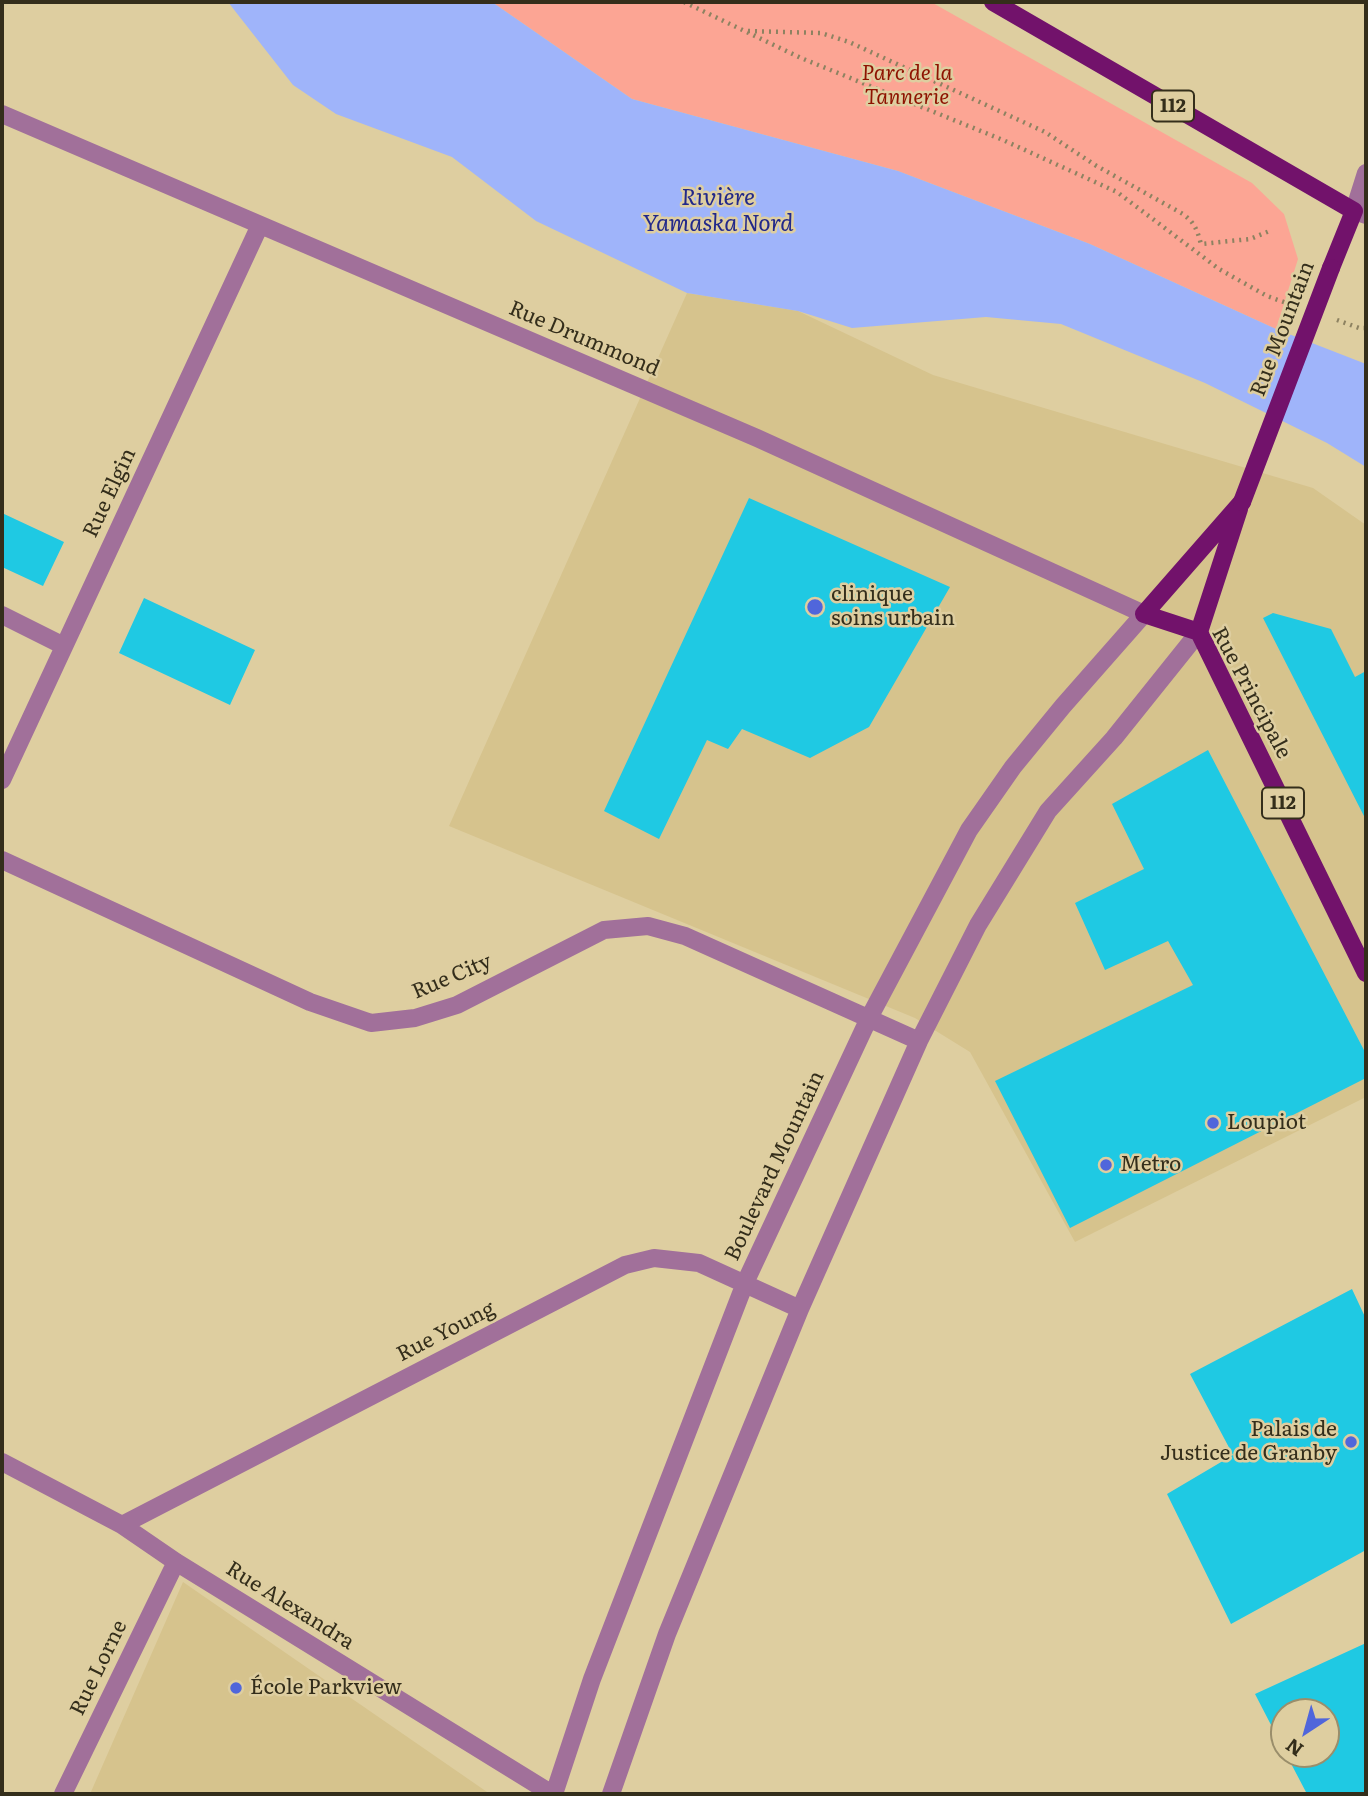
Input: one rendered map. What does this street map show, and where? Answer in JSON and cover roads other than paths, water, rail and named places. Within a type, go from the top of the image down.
[{"type":"main road","name":"112","points":[[993,2],[1360,213]]},
{"type":"main road","name":"Rue Mountain","points":[[1199,632],[1242,502],[1331,268],[1360,213]]},
{"type":"main road","name":"Rue Mountain","points":[[1144,614],[1242,502]]},
{"type":"main road","name":"Rue Principale","points":[[1144,614],[1199,632],[1366,973]]},
{"type":"street","name":"Rue Drummond","points":[[2,114],[745,433],[1144,614]]},
{"type":"street","name":"Rue Mountain","points":[[1360,213],[1366,173]]},
{"type":"street","name":"Rue Elgin","points":[[2,780],[260,225]]},
{"type":"street","name":"Boulevard Mountain","points":[[553,1794],[592,1679],[745,1283],[869,1018],[969,830],[1013,768],[1063,706],[1144,614]]},
{"type":"street","points":[[2,615],[64,646]]},
{"type":"street","points":[[611,1794],[667,1634],[800,1309],[919,1041],[978,925],[1048,811],[1114,738],[1199,632]]},
{"type":"street","name":"Rue City","points":[[2,859],[310,1002],[371,1023],[415,1018],[457,1005],[604,930],[648,926],[685,936],[919,1041]]},
{"type":"street","name":"Rue Young","points":[[122,1525],[625,1265],[654,1258],[699,1263],[800,1309]]},
{"type":"street","name":"Rue Alexandra","points":[[2,1462],[122,1525],[176,1562],[553,1794]]},
{"type":"street","name":"Rue Lorne","points":[[63,1794],[176,1562]]},
{"type":"water","name":"Rivière Yamaska Nord","points":[[228,2],[492,2],[632,99],[898,171],[1090,244],[1276,329],[1366,364],[1366,467],[1327,443],[1205,383],[1061,324],[986,317],[852,328],[798,311],[687,293],[536,221],[452,157],[336,114],[293,85]]},
{"type":"place","name":"clinique soins urbain","points":[[815,607]]},
{"type":"place","name":"Loupiot","points":[[1213,1123]]},
{"type":"place","name":"Metro","points":[[1106,1165]]},
{"type":"place","name":"Palais de Justice de Granby","points":[[1351,1442]]},
{"type":"place","name":"École Parkview","points":[[236,1688]]},
{"type":"park label","name":"Parc de la Tannerie","points":[[907,86]]}]
